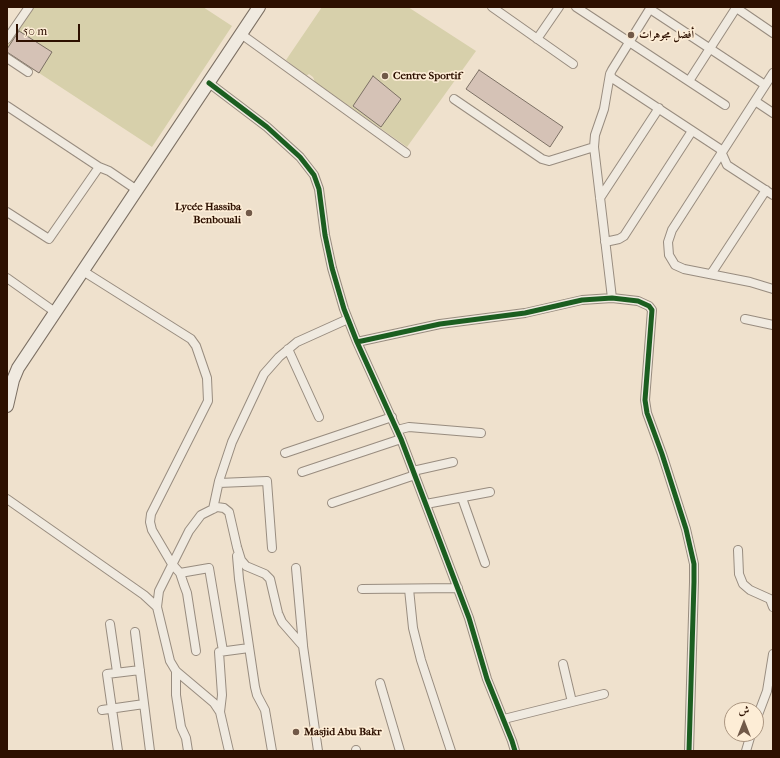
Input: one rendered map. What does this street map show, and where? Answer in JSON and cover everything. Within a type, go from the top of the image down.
[{"type":"street","points":[[7,39],[29,7]]},
{"type":"street","points":[[7,406],[13,380],[18,368],[259,7]]},
{"type":"street","points":[[492,7],[573,64]]},
{"type":"street","points":[[537,39],[559,7]]},
{"type":"street","points":[[576,7],[725,105]]},
{"type":"street","points":[[689,81],[736,7],[773,33]]},
{"type":"street","points":[[612,298],[594,147],[595,135],[604,109],[610,74],[650,8],[765,85]]},
{"type":"street","points":[[241,34],[406,153]]},
{"type":"street","points":[[7,58],[28,72]]},
{"type":"street","points":[[773,73],[672,230],[668,242],[669,255],[675,265],[684,269],[773,288]]},
{"type":"street","points":[[610,74],[612,78],[720,149],[727,165],[769,193],[711,274]]},
{"type":"street","points":[[209,83],[267,127],[300,157],[314,174],[319,189],[325,235],[332,268],[348,318],[357,342],[402,439],[469,618],[487,679],[504,719],[515,751]]},
{"type":"street","points":[[454,99],[542,159],[549,161],[594,147]]},
{"type":"street","points":[[755,101],[773,113]]},
{"type":"street","points":[[7,106],[99,167],[109,171],[138,190]]},
{"type":"street","points":[[600,198],[659,108]]},
{"type":"street","points":[[605,242],[619,239],[624,236],[692,131]]},
{"type":"street","points":[[7,212],[49,239],[99,167]]},
{"type":"street","points":[[83,271],[191,339],[196,346],[207,378],[208,401],[152,514],[150,522],[152,530],[172,564],[180,573],[187,593],[196,651]]},
{"type":"street","points":[[7,278],[55,312]]},
{"type":"street","points":[[357,342],[440,324],[525,313],[575,301],[612,298],[638,301],[649,306],[652,310],[645,400],[647,413],[684,522],[694,564],[689,751]]},
{"type":"street","points":[[213,509],[219,483],[232,442],[264,374],[279,357],[297,342],[348,318]]},
{"type":"street","points":[[745,319],[773,325]]},
{"type":"street","points":[[288,349],[319,417]]},
{"type":"street","points":[[285,453],[392,417]]},
{"type":"street","points":[[397,430],[410,427],[481,433]]},
{"type":"street","points":[[302,472],[402,439]]},
{"type":"street","points":[[332,502],[414,473],[453,462]]},
{"type":"street","points":[[219,483],[267,481],[272,548]]},
{"type":"street","points":[[426,504],[490,492]]},
{"type":"street","points":[[462,498],[486,563]]},
{"type":"street","points":[[7,499],[144,595],[157,607]]},
{"type":"street","points":[[220,712],[214,703],[176,671],[170,661],[157,607],[160,590],[172,564],[189,530],[201,515],[217,507],[224,508],[229,512],[241,560],[246,566],[265,574],[270,579],[278,613],[282,622],[303,646]]},
{"type":"street","points":[[237,547],[240,580],[255,687],[257,695],[265,710],[272,751]]},
{"type":"street","points":[[738,550],[739,574],[743,584],[750,590],[770,599],[773,607]]},
{"type":"street","points":[[180,573],[209,568],[223,651]]},
{"type":"street","points":[[296,568],[303,646],[318,751]]},
{"type":"street","points":[[410,588],[413,628],[421,660],[451,751]]},
{"type":"street","points":[[362,589],[458,588]]},
{"type":"street","points":[[110,624],[117,672]]},
{"type":"street","points":[[135,632],[150,751]]},
{"type":"street","points":[[229,751],[220,712],[222,695],[219,652],[249,648]]},
{"type":"street","points":[[763,702],[767,690],[773,654]]},
{"type":"street","points":[[563,664],[572,702]]},
{"type":"street","points":[[118,751],[107,674],[140,670]]},
{"type":"street","points":[[176,671],[176,695],[181,727],[186,738],[188,751]]},
{"type":"street","points":[[380,683],[400,751]]},
{"type":"street","points":[[504,719],[604,694]]},
{"type":"street","points":[[102,710],[144,704]]},
{"type":"shaded area","points":[[33,7],[203,7],[232,26],[152,147],[7,52],[7,46]]},
{"type":"shaded area","name":"Centre Sportif","points":[[322,7],[408,7],[476,51],[407,147],[315,82],[313,77],[309,74],[306,76],[286,60]]},
{"type":"building","points":[[19,31],[52,52],[39,73],[7,52],[7,49]]},
{"type":"building","points":[[479,70],[563,127],[550,147],[466,89]]},
{"type":"building","points":[[373,76],[401,99],[381,127],[353,106]]},
{"type":"cycle path","points":[[209,83],[267,127],[300,157],[314,175],[319,189],[325,235],[332,268],[344,309],[357,342],[401,439],[469,618],[487,679],[515,751]]},
{"type":"cycle path","points":[[357,342],[440,324],[525,313],[582,300],[612,298],[638,301],[649,306],[652,310],[645,400],[647,413],[686,529],[694,564],[689,751]]},
{"type":"place","name":"أفضل مجوهرات","points":[[631,35]]},
{"type":"place","name":"Centre Sportif","points":[[385,76]]},
{"type":"place","name":"Lycée Hassiba Benbouali","points":[[249,213]]},
{"type":"place","name":"Masjid Abu Bakr","points":[[296,732]]}]
